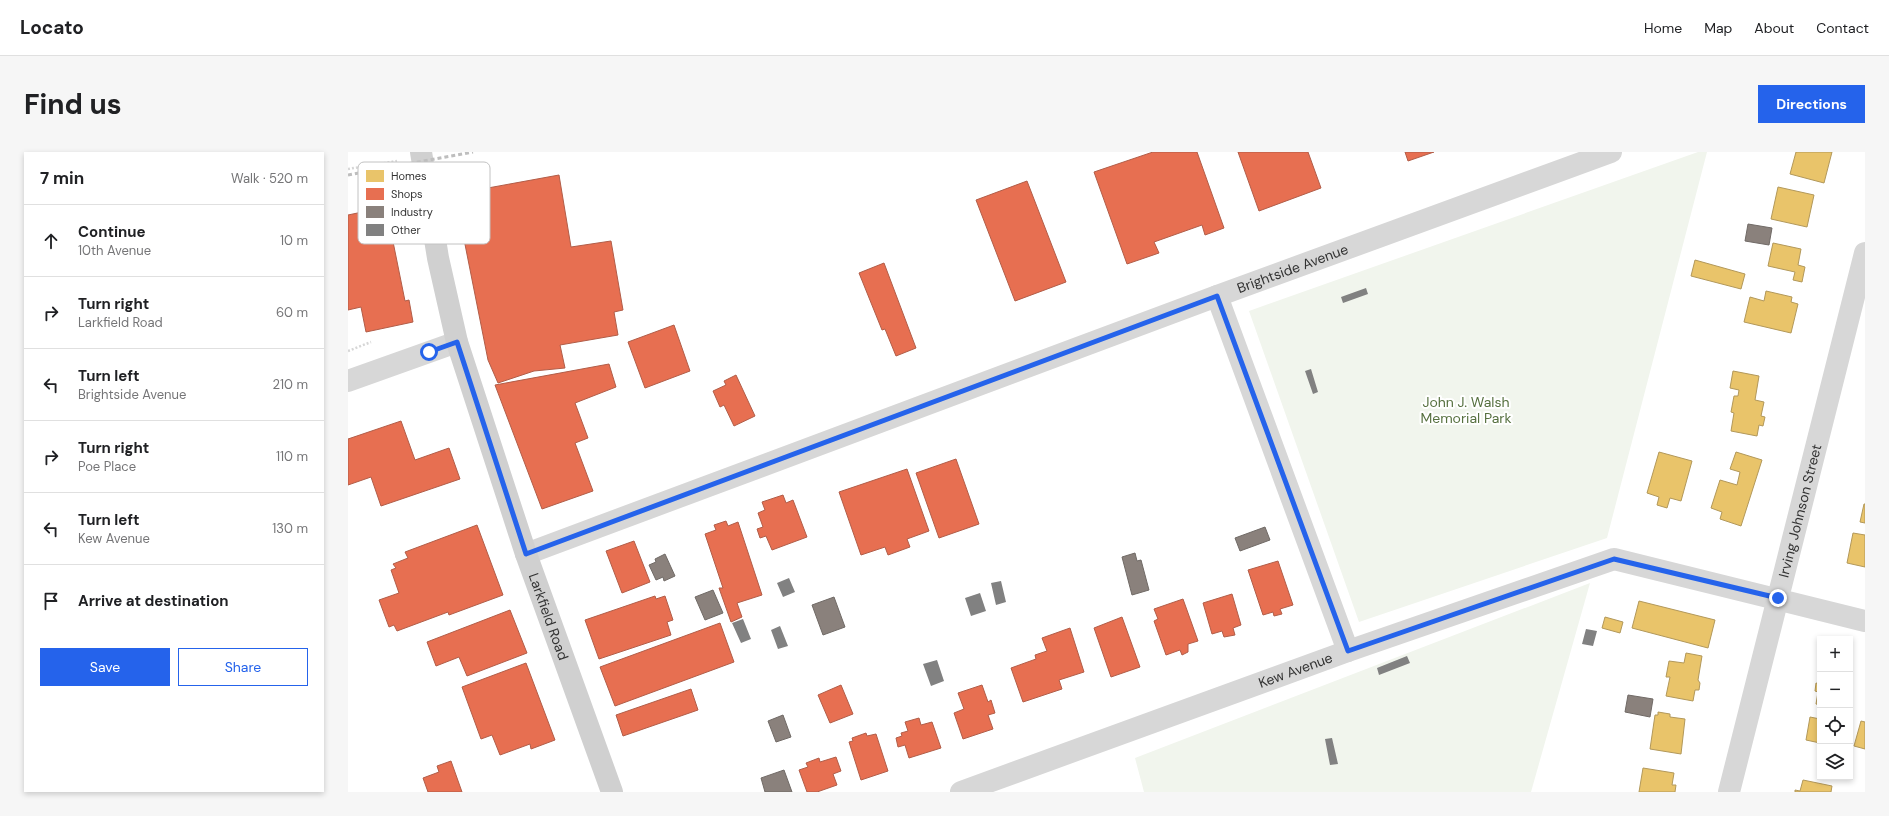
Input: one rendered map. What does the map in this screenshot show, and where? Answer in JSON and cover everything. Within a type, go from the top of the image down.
[{"type":"main road","name":"Larkfield Road","points":[[436,244],[457,342],[526,554],[612,792]]},
{"type":"street","name":"Brightside Avenue","points":[[526,554],[1217,296],[1610,152]]},
{"type":"street","name":"Irving Johnson Street","points":[[1729,792],[1865,252]]},
{"type":"street","points":[[1217,296],[1348,651]]},
{"type":"street","points":[[348,381],[457,342]]},
{"type":"street","name":"Kew Avenue","points":[[961,792],[994,787],[1348,651],[1614,559],[1865,620]]},
{"type":"path","points":[[391,162],[397,161]]},
{"type":"path","points":[[348,169],[358,167]]},
{"type":"path","points":[[348,351],[371,342]]},
{"type":"green space","name":"John J. Walsh Memorial Park","points":[[1698,152],[1707,152],[1607,538],[1359,622],[1249,311]]},
{"type":"green space","points":[[1590,583],[1531,792],[1144,792],[1135,758]]},
{"type":"building: Homes","points":[[1796,152],[1832,152],[1824,183],[1790,174]]},
{"type":"building: Homes","points":[[1778,187],[1814,195],[1807,227],[1771,219]]},
{"type":"building: Homes","points":[[1773,243],[1801,249],[1798,265],[1805,267],[1802,282],[1793,280],[1795,272],[1768,266]]},
{"type":"building: Homes","points":[[1695,260],[1745,274],[1741,289],[1691,276]]},
{"type":"building: Homes","points":[[1766,291],[1792,297],[1791,302],[1798,304],[1791,333],[1744,322],[1750,297],[1764,301]]},
{"type":"building: Homes","points":[[1733,371],[1759,376],[1755,400],[1764,402],[1761,416],[1765,417],[1763,426],[1759,425],[1757,436],[1731,431],[1734,413],[1731,412],[1734,396],[1738,396],[1739,390],[1730,388]]},
{"type":"building: Homes","points":[[1659,452],[1692,461],[1681,501],[1670,498],[1667,508],[1657,505],[1659,497],[1647,493]]},
{"type":"building: Homes","points":[[1736,452],[1762,460],[1741,526],[1720,519],[1722,512],[1711,508],[1720,480],[1737,485],[1740,472],[1730,469]]},
{"type":"building: Homes","points":[[1865,504],[1865,523],[1860,522]]},
{"type":"building: Homes","points":[[1853,533],[1865,535],[1865,567],[1847,563]]},
{"type":"building: Homes","points":[[1639,601],[1715,620],[1708,648],[1632,628]]},
{"type":"building: Homes","points":[[1605,617],[1623,622],[1620,633],[1602,628]]},
{"type":"building: Homes","points":[[1686,653],[1702,656],[1698,680],[1700,683],[1699,690],[1695,690],[1693,701],[1666,696],[1670,677],[1666,677],[1669,661],[1684,663]]},
{"type":"building: Homes","points":[[1816,683],[1817,692],[1815,691]]},
{"type":"building: Homes","points":[[1658,712],[1670,714],[1670,717],[1685,719],[1681,754],[1650,749],[1655,715],[1658,715]]},
{"type":"building: Homes","points":[[1810,717],[1817,718],[1817,742],[1806,740]]},
{"type":"building: Homes","points":[[1861,721],[1865,722],[1865,749],[1854,746]]},
{"type":"building: Homes","points":[[1643,768],[1674,773],[1672,785],[1676,785],[1675,792],[1639,792]]},
{"type":"building: Homes","points":[[1803,780],[1832,786],[1831,792],[1795,792],[1795,790],[1800,791]]},
{"type":"building: Shops","points":[[1153,152],[1197,152],[1224,228],[1205,235],[1202,225],[1154,242],[1159,253],[1127,264],[1094,172]]},
{"type":"building: Shops","points":[[1238,152],[1308,152],[1321,188],[1259,211]]},
{"type":"building: Shops","points":[[1405,152],[1434,152],[1408,161]]},
{"type":"building: Shops","points":[[559,175],[571,247],[611,241],[623,310],[614,312],[618,335],[560,345],[565,368],[534,371],[498,383],[488,360],[465,244],[490,244],[490,188]]},
{"type":"building: Shops","points":[[1027,181],[1066,282],[1015,301],[976,200]]},
{"type":"building: Shops","points":[[358,213],[358,244],[393,244],[405,301],[409,300],[413,322],[366,332],[361,307],[348,310],[348,215]]},
{"type":"building: Shops","points":[[884,263],[916,348],[896,356],[885,329],[882,330],[859,273]]},
{"type":"building: Shops","points":[[674,325],[690,371],[645,388],[628,342]]},
{"type":"building: Shops","points":[[609,364],[616,387],[575,403],[588,438],[575,443],[593,491],[542,509],[495,385]]},
{"type":"building: Shops","points":[[736,375],[755,416],[734,426],[724,405],[720,407],[713,391],[726,385],[724,381]]},
{"type":"building: Shops","points":[[401,421],[415,460],[449,448],[460,479],[381,506],[371,477],[348,485],[348,439]]},
{"type":"building: Shops","points":[[956,459],[979,524],[939,538],[916,473]]},
{"type":"building: Shops","points":[[907,469],[929,531],[907,539],[910,547],[888,555],[885,547],[861,555],[839,492]]},
{"type":"building: Shops","points":[[783,495],[786,503],[793,500],[807,537],[772,550],[766,536],[760,538],[757,529],[763,527],[758,513],[765,510],[762,502]]},
{"type":"building: Shops","points":[[726,521],[728,526],[738,522],[762,595],[737,603],[742,617],[731,622],[719,588],[723,588],[705,534],[716,530],[714,525]]},
{"type":"building: Shops","points":[[477,525],[503,595],[449,615],[448,612],[397,631],[394,625],[389,627],[379,600],[399,593],[391,570],[396,568],[393,564],[408,558],[405,552]]},
{"type":"building: Shops","points":[[634,541],[650,582],[622,593],[606,551]]},
{"type":"building: Shops","points":[[1278,561],[1293,605],[1280,609],[1282,614],[1274,616],[1273,612],[1263,615],[1248,570]]},
{"type":"building: Shops","points":[[1232,594],[1241,625],[1233,628],[1235,635],[1224,637],[1222,631],[1212,634],[1203,603]]},
{"type":"building: Shops","points":[[655,596],[656,599],[665,596],[673,620],[667,622],[671,635],[599,659],[585,620]]},
{"type":"building: Shops","points":[[1183,599],[1198,641],[1188,644],[1188,652],[1182,655],[1180,650],[1166,655],[1154,621],[1158,619],[1154,609]]},
{"type":"building: Shops","points":[[510,610],[527,653],[467,676],[459,657],[436,666],[427,642]]},
{"type":"building: Shops","points":[[1122,617],[1140,667],[1111,677],[1094,628]]},
{"type":"building: Shops","points":[[720,623],[734,662],[615,706],[600,667]]},
{"type":"building: Shops","points":[[1070,628],[1084,672],[1059,680],[1062,689],[1023,702],[1011,668],[1036,659],[1035,655],[1047,651],[1042,638]]},
{"type":"building: Shops","points":[[526,663],[555,740],[531,749],[530,744],[500,755],[492,735],[481,739],[462,687]]},
{"type":"building: Shops","points":[[841,685],[853,714],[830,723],[818,695]]},
{"type":"building: Shops","points":[[982,685],[988,702],[991,700],[995,713],[988,715],[993,729],[963,739],[954,713],[964,709],[958,693]]},
{"type":"building: Shops","points":[[691,689],[698,710],[623,736],[616,715]]},
{"type":"building: Shops","points":[[919,718],[921,725],[932,722],[941,748],[909,758],[905,745],[898,747],[896,738],[902,736],[901,733],[908,731],[905,722]]},
{"type":"building: Shops","points":[[866,733],[867,736],[876,734],[888,771],[861,780],[849,742],[853,741],[852,738]]},
{"type":"building: Shops","points":[[836,757],[841,771],[833,774],[837,785],[817,792],[807,792],[799,770],[808,767],[806,763],[819,758],[820,762]]},
{"type":"building: Shops","points":[[451,761],[462,792],[428,792],[423,778],[439,772],[437,766]]},
{"type":"building: Industry","points":[[1748,224],[1772,228],[1769,245],[1745,241]]},
{"type":"building: Industry","points":[[1265,527],[1270,540],[1240,551],[1235,538]]},
{"type":"building: Industry","points":[[1135,553],[1137,561],[1141,560],[1149,590],[1132,595],[1122,557]]},
{"type":"building: Industry","points":[[665,554],[675,576],[664,581],[663,577],[656,580],[649,565],[656,562],[655,559]]},
{"type":"building: Industry","points":[[713,590],[723,613],[705,620],[695,597]]},
{"type":"building: Industry","points":[[834,597],[845,627],[823,635],[812,605]]},
{"type":"building: Industry","points":[[1628,695],[1653,699],[1650,717],[1625,712]]},
{"type":"building: Industry","points":[[783,715],[791,737],[776,742],[768,721]]},
{"type":"building: Industry","points":[[784,770],[792,792],[765,792],[761,778]]},
{"type":"building: Other","points":[[1366,288],[1368,294],[1343,303],[1341,297]]},
{"type":"building: Other","points":[[1311,369],[1318,392],[1313,394],[1305,371]]},
{"type":"building: Other","points":[[789,578],[795,592],[783,597],[777,583]]},
{"type":"building: Other","points":[[1001,581],[1006,602],[996,605],[991,583]]},
{"type":"building: Other","points":[[980,593],[986,611],[971,616],[965,598]]},
{"type":"building: Other","points":[[743,619],[751,639],[741,643],[732,623]]},
{"type":"building: Other","points":[[780,626],[788,646],[778,649],[771,630]]},
{"type":"building: Other","points":[[1586,629],[1597,631],[1593,646],[1582,644]]},
{"type":"building: Other","points":[[1407,656],[1410,663],[1379,675],[1377,668]]},
{"type":"building: Other","points":[[937,660],[944,681],[931,686],[923,664]]},
{"type":"building: Other","points":[[1332,738],[1338,764],[1330,765],[1325,739]]},
{"type":"railway","points":[[419,162],[473,152]]},
{"type":"railway","points":[[348,175],[358,173]]},
{"type":"route","points":[[429,352],[457,342],[526,554],[1217,296],[1348,651],[1614,559],[1778,598]]}]
